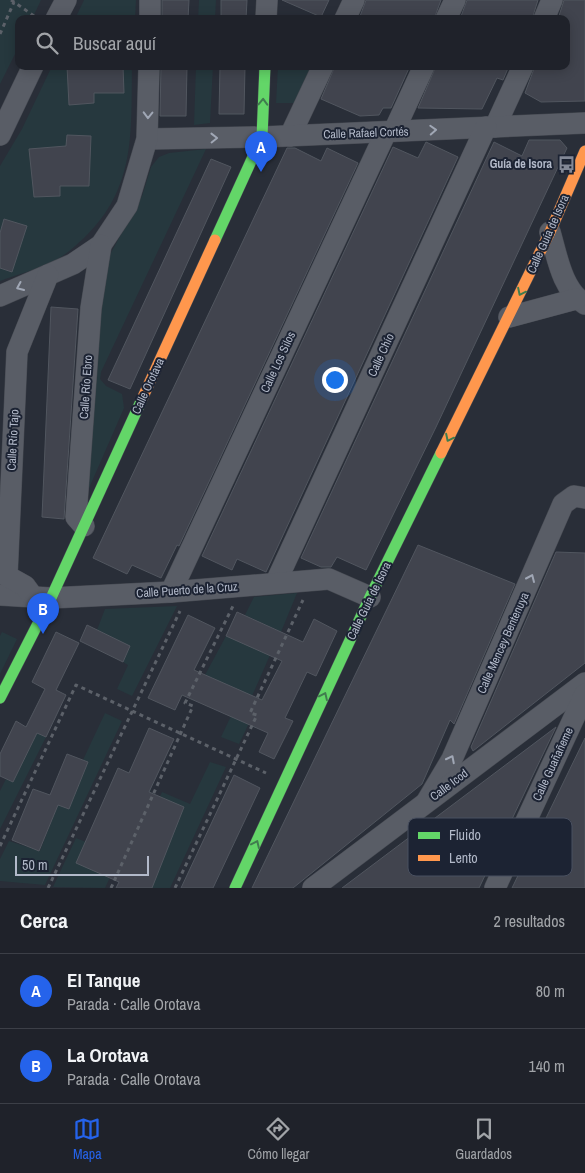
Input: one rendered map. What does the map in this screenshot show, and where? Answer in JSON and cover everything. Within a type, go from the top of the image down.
[{"type":"street","points":[[58,15],[66,0]]},
{"type":"street","points":[[150,0],[150,15]]},
{"type":"street","points":[[266,15],[267,0]]},
{"type":"street","points":[[347,15],[354,0]]},
{"type":"street","points":[[448,15],[455,0]]},
{"type":"street","points":[[546,15],[552,0]]},
{"type":"street","points":[[0,135],[31,70]]},
{"type":"street","points":[[0,296],[73,264],[101,245],[127,206],[147,139],[149,70]]},
{"type":"street","name":"Calle Orotava","points":[[0,698],[42,597],[84,526],[262,137],[264,70]]},
{"type":"street","points":[[290,136],[321,70]]},
{"type":"street","name":"Calle Los Silos","points":[[180,591],[390,132],[422,70]]},
{"type":"street","name":"Calle Chío","points":[[276,582],[491,127],[521,70]]},
{"type":"street","name":"Calle Rafael Cortés","points":[[147,139],[290,136],[585,123]]},
{"type":"street","name":"Calle Guía de Isora","points":[[235,888],[370,597],[550,232],[585,150]]},
{"type":"street","points":[[509,317],[580,301],[561,271],[550,232]]},
{"type":"street","name":"Calle Río Ebro","points":[[84,526],[76,517],[91,308],[101,245]]},
{"type":"street","name":"Calle Río Tajo","points":[[42,597],[7,576],[17,352],[48,275]]},
{"type":"street","name":"Calle Mencey Bentenuya","points":[[427,801],[452,759],[563,504],[574,496],[585,498]]},
{"type":"street","name":"Calle Puerto de la Cruz","points":[[0,595],[42,597],[180,591],[329,579],[370,597]]},
{"type":"street","name":"Calle Icod","points":[[313,888],[585,683]]},
{"type":"street","name":"Calle Guañañeme","points":[[527,818],[585,694]]},
{"type":"street","name":"Calle Guañañeme","points":[[495,888],[501,876]]},
{"type":"path","points":[[0,34],[12,1],[33,15]]},
{"type":"path","points":[[175,888],[256,716],[250,712],[311,580]]},
{"type":"path","points":[[111,888],[193,706],[185,703],[233,604],[244,605],[255,584]]},
{"type":"path","points":[[48,888],[132,710],[180,591]]},
{"type":"path","points":[[0,846],[76,685],[285,781]]},
{"type":"shaded area","points":[[0,0],[41,0],[34,15],[15,15],[15,54],[0,84]]},
{"type":"shaded area","points":[[84,0],[136,0],[135,15],[77,15]]},
{"type":"shaded area","points":[[199,0],[216,0],[215,15],[198,15]]},
{"type":"shaded area","points":[[50,70],[132,70],[130,137],[127,158],[122,179],[101,219],[84,238],[54,261],[0,281],[0,166],[22,129]]},
{"type":"shaded area","points":[[196,70],[213,70],[210,123],[194,125]]},
{"type":"shaded area","points":[[278,70],[315,70],[300,103],[276,103]]},
{"type":"shaded area","points":[[206,149],[101,372],[100,379],[106,386],[122,394],[124,408],[83,502],[95,282],[142,196],[151,167],[159,157],[169,153]]},
{"type":"shaded area","points":[[297,593],[281,632],[245,615],[254,597]]},
{"type":"shaded area","points":[[177,606],[132,696],[117,689],[128,665],[123,662],[130,646],[97,630],[105,609]]},
{"type":"shaded area","points":[[2,632],[17,639],[0,674],[0,636]]},
{"type":"shaded area","points":[[226,636],[270,655],[252,696],[205,675]]},
{"type":"shaded area","points":[[105,713],[122,721],[45,885],[0,881],[0,859],[9,841],[40,851],[58,805],[69,809],[88,762],[83,760]]},
{"type":"shaded area","points":[[231,716],[251,719],[239,744],[221,737]]},
{"type":"shaded area","points":[[37,733],[46,737],[0,829],[0,791],[6,779],[13,782]]},
{"type":"shaded area","points":[[210,762],[226,767],[170,888],[119,888],[162,792],[190,804]]},
{"type":"shaded area","points":[[141,785],[151,789],[105,888],[53,887],[76,838],[86,842]]},
{"type":"building","points":[[162,0],[189,0],[188,15],[162,15]]},
{"type":"building","points":[[221,0],[247,0],[246,15],[221,15]]},
{"type":"building","points":[[282,0],[329,0],[322,15],[316,15]]},
{"type":"building","points":[[366,0],[441,0],[435,15],[360,15]]},
{"type":"building","points":[[467,0],[538,0],[533,15],[461,15]]},
{"type":"building","points":[[564,0],[585,0],[585,101],[541,102],[525,93],[534,70],[570,70],[570,15],[559,15]]},
{"type":"building","points":[[67,70],[123,70],[124,93],[94,93],[94,103],[69,105]]},
{"type":"building","points":[[161,70],[187,70],[186,116],[160,116]]},
{"type":"building","points":[[220,70],[245,70],[244,114],[219,114]]},
{"type":"building","points":[[333,70],[408,70],[391,108],[383,108],[379,115],[360,116],[321,99]]},
{"type":"building","points":[[434,70],[507,70],[503,80],[497,78],[482,109],[418,108]]},
{"type":"building","points":[[67,135],[91,136],[89,186],[60,186],[60,196],[34,197],[29,149],[66,146]]},
{"type":"building","points":[[529,140],[560,140],[567,148],[436,427],[366,570],[337,557],[331,567],[321,567],[301,558],[494,142],[522,156]]},
{"type":"building","points":[[426,142],[458,157],[266,572],[237,559],[232,570],[202,556],[393,147],[418,158]]},
{"type":"building","points":[[287,148],[295,148],[321,161],[327,148],[358,163],[179,546],[177,545],[161,578],[132,565],[127,574],[93,558]]},
{"type":"building","points":[[211,159],[231,167],[130,389],[108,380]]},
{"type":"building","points":[[4,219],[27,226],[12,272],[0,268],[0,233]]},
{"type":"building","points":[[51,307],[78,309],[64,519],[42,517]]},
{"type":"building","points":[[418,545],[515,584],[454,724],[450,720],[422,784],[293,888],[252,888]]},
{"type":"building","points":[[556,552],[585,553],[585,663],[473,751],[471,747]]},
{"type":"building","points":[[237,612],[303,642],[314,619],[337,631],[316,676],[307,672],[285,718],[293,721],[274,759],[259,752],[268,733],[182,695],[175,710],[148,698],[188,615],[215,628],[194,670],[262,700],[282,661],[226,636]]},
{"type":"building","points":[[87,625],[130,646],[123,662],[80,641]]},
{"type":"building","points":[[56,632],[79,643],[56,690],[66,695],[46,737],[37,733],[13,782],[0,776],[0,754],[16,721],[26,727],[45,689],[32,682]]},
{"type":"building","points":[[556,727],[512,818],[435,818]]},
{"type":"building","points":[[149,728],[174,739],[149,792],[184,807],[152,888],[116,888],[119,882],[76,863],[118,768],[129,773]]},
{"type":"building","points":[[585,738],[585,888],[512,888],[518,876],[572,876],[572,818],[546,818]]},
{"type":"building","points":[[67,754],[88,762],[69,809],[58,805],[39,851],[12,840],[33,789],[50,795]]},
{"type":"building","points":[[234,775],[260,788],[213,888],[181,888]]},
{"type":"building","points":[[408,838],[408,876],[485,876],[479,888],[342,888]]},
{"type":"traffic: fast","points":[[215,240],[262,137],[265,70]]},
{"type":"traffic: fast","points":[[0,698],[51,598],[142,399]]},
{"type":"traffic: fast","points":[[235,888],[370,597],[441,453]]},
{"type":"traffic: slow","points":[[441,453],[550,232],[585,151]]},
{"type":"traffic: slow","points":[[142,399],[215,240]]},
{"type":"place","name":"Guía de Isora","points":[[566,164]]},
{"type":"place","name":"El Tanque","points":[[261,172]]},
{"type":"place","name":"La Orotava","points":[[43,634]]}]
